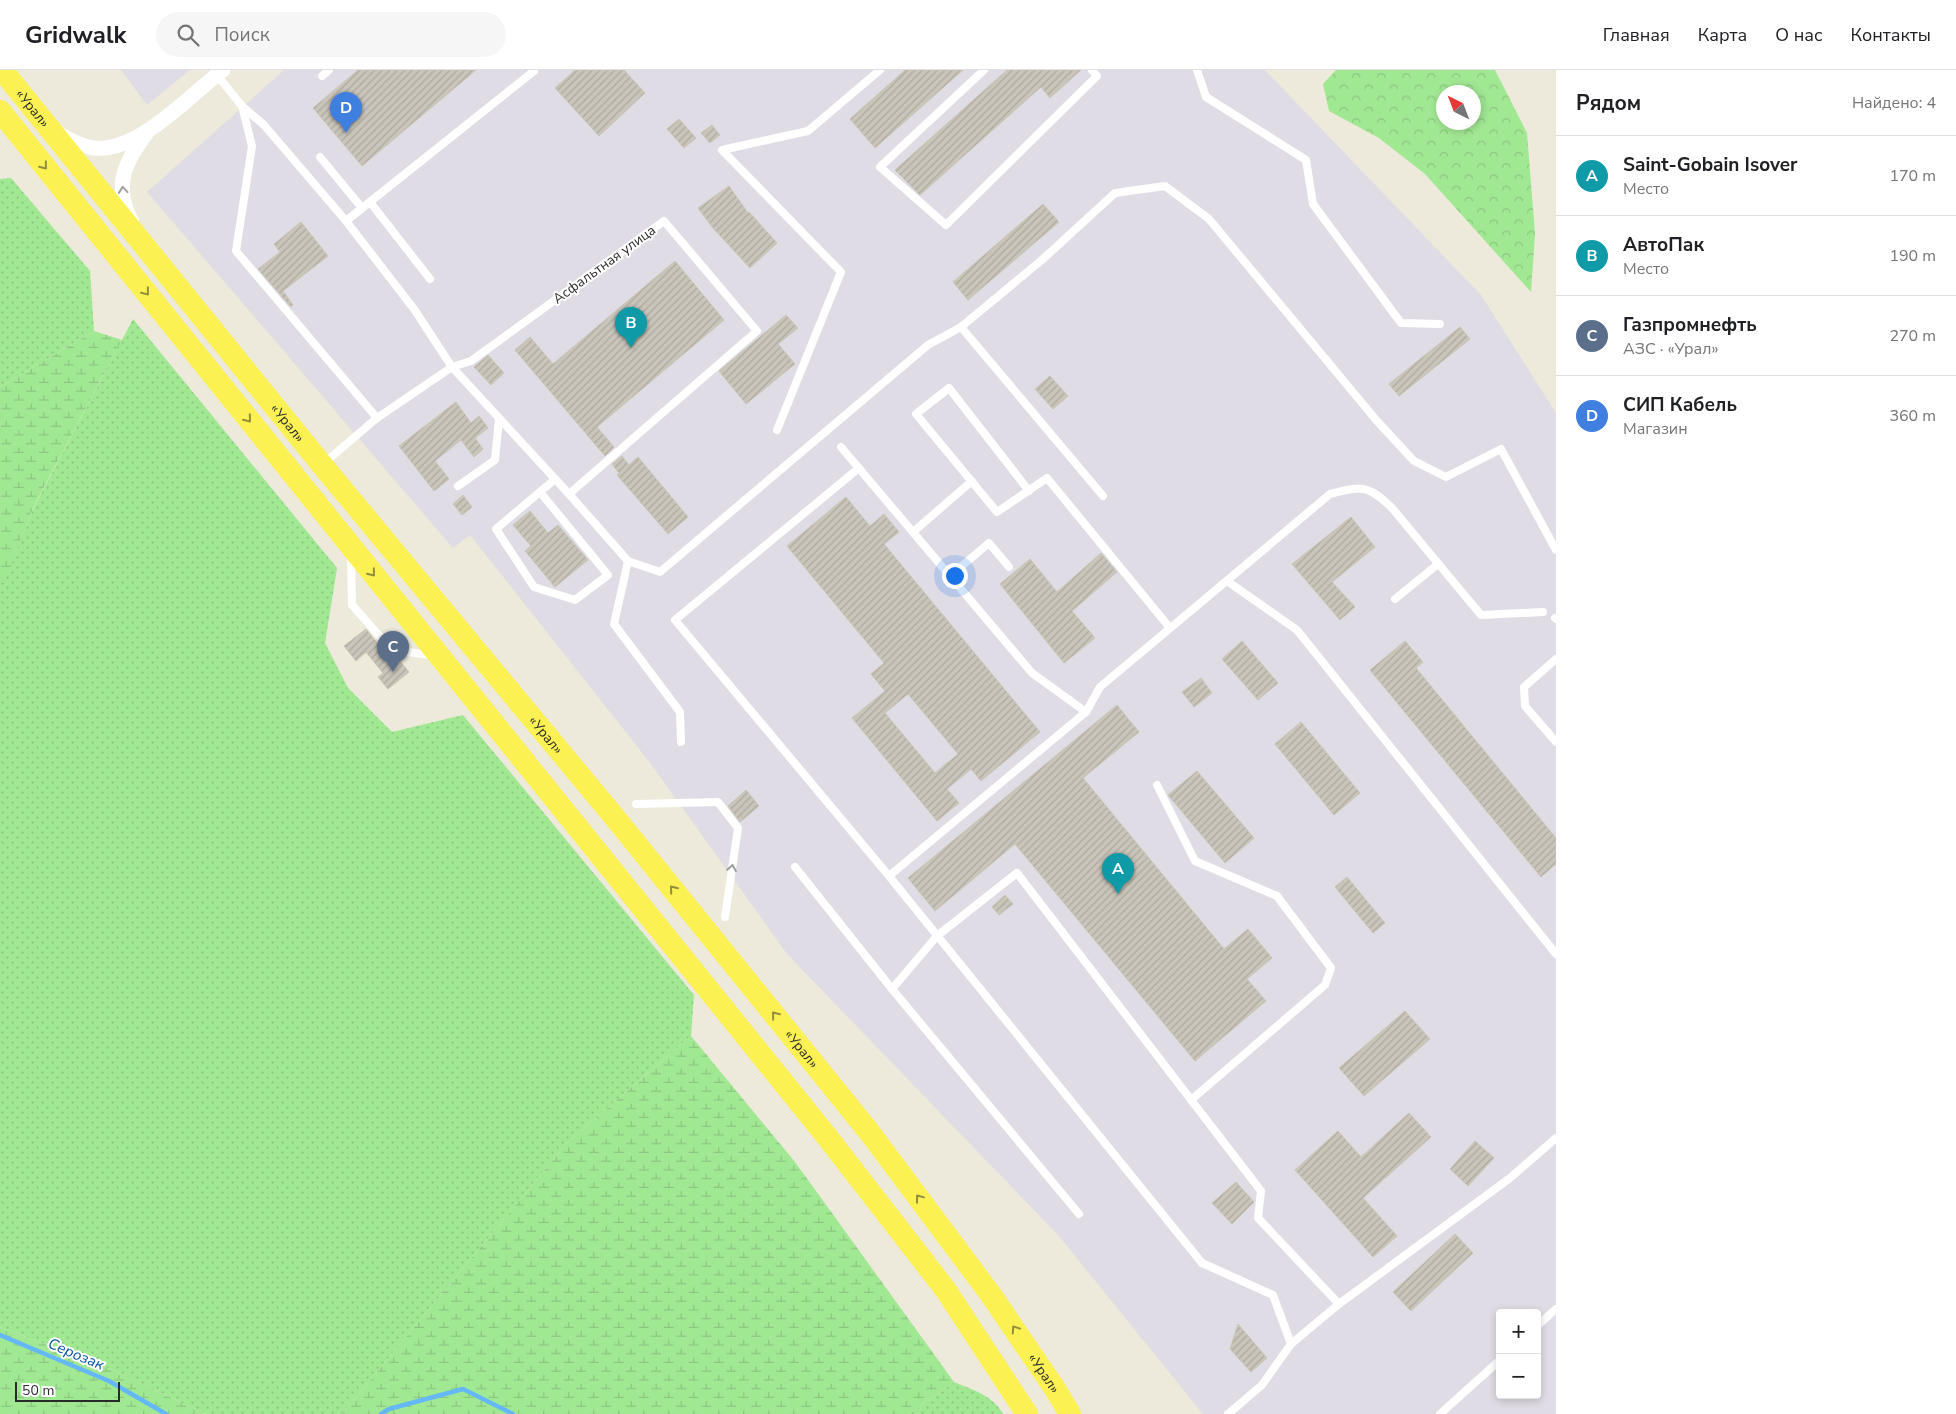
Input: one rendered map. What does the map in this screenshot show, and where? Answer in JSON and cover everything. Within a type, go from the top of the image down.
[{"type":"main road","name":"«Урал»","points":[[2,70],[322,465],[616,819],[870,1133],[991,1295],[1070,1414]]},
{"type":"main road","name":"«Урал»","points":[[0,111],[828,1138],[945,1289],[1027,1414]]},
{"type":"street","points":[[47,126],[73,142],[95,148],[120,144],[146,132],[218,72]]},
{"type":"street","points":[[146,132],[130,155],[123,173],[122,192],[129,216],[148,251]]},
{"type":"lane","points":[[322,76],[329,70]]},
{"type":"lane","points":[[346,221],[533,70]]},
{"type":"lane","points":[[777,430],[841,272],[722,150],[808,131],[880,70]]},
{"type":"lane","points":[[984,70],[880,167],[946,225],[1097,76],[1092,70]]},
{"type":"lane","points":[[1197,70],[1206,97],[1306,160],[1313,204],[1401,323],[1440,324]]},
{"type":"lane","points":[[218,72],[242,106],[264,125],[346,221],[414,309],[452,367],[628,561],[660,572],[928,346],[961,327],[1043,259],[1115,193],[1165,186],[1209,219],[1377,421],[1414,461],[1446,477],[1501,449],[1556,550]]},
{"type":"lane","points":[[242,106],[252,146],[236,251],[377,418]]},
{"type":"lane","points":[[320,157],[362,208]]},
{"type":"lane","points":[[370,202],[430,279]]},
{"type":"lane","name":"Асфальтная улица","points":[[322,465],[377,418],[452,367],[471,361],[664,221],[757,331],[569,494]]},
{"type":"lane","points":[[961,327],[1103,496]]},
{"type":"lane","points":[[1029,491],[949,388],[916,414],[997,512],[1029,491],[1047,478],[1170,628]]},
{"type":"lane","points":[[458,486],[495,460],[498,419]]},
{"type":"lane","points":[[841,447],[1032,673],[1086,712]]},
{"type":"lane","points":[[859,468],[675,620],[889,876],[1202,1264],[1272,1295],[1291,1344]]},
{"type":"lane","points":[[540,492],[608,575],[575,600],[534,587],[496,530],[540,492],[554,480]]},
{"type":"lane","points":[[913,532],[972,481]]},
{"type":"lane","points":[[889,876],[1086,712],[1100,687],[1330,494],[1356,488],[1376,493],[1392,508],[1481,615],[1544,612]]},
{"type":"lane","points":[[950,576],[989,543],[1009,567]]},
{"type":"lane","points":[[351,547],[352,605],[392,650],[440,656]]},
{"type":"lane","points":[[628,561],[614,624],[680,712],[682,742]]},
{"type":"lane","points":[[1395,599],[1438,564]]},
{"type":"lane","points":[[1227,581],[1297,630],[1556,954]]},
{"type":"lane","points":[[1556,659],[1524,687],[1525,706],[1556,742]]},
{"type":"lane","points":[[1157,785],[1195,861],[1277,896],[1331,968],[1325,985],[1191,1100]]},
{"type":"lane","points":[[636,804],[718,802],[723,808],[738,828],[725,917]]},
{"type":"lane","points":[[795,867],[892,989],[1079,1214]]},
{"type":"lane","points":[[892,989],[937,936],[1017,873],[1261,1191],[1258,1218],[1339,1304]]},
{"type":"lane","points":[[1228,1414],[1262,1385],[1291,1344],[1339,1304],[1510,1178],[1556,1138]]},
{"type":"lane","points":[[1541,1322],[1556,1309]]},
{"type":"lane","points":[[1440,1414],[1496,1364]]},
{"type":"lane","points":[[1012,1391],[1022,1414]]},
{"type":"shaded area","points":[[121,70],[190,70],[147,105]]},
{"type":"shaded area","points":[[284,70],[1265,70],[1481,295],[1556,413],[1556,1414],[1203,1414],[1058,1235],[787,954],[651,764],[470,535],[453,548],[147,192]]},
{"type":"green space","points":[[1336,70],[1495,70],[1527,133],[1535,234],[1531,292],[1425,174],[1379,138],[1329,111],[1323,84]]},
{"type":"green space","points":[[11,178],[90,271],[94,331],[0,387],[0,179]]},
{"type":"green space","points":[[133,319],[337,568],[325,643],[348,688],[392,732],[463,715],[694,995],[691,1036],[567,1143],[342,1414],[206,1414],[110,1369],[0,1327],[0,591],[34,507]]},
{"type":"green space","points":[[94,331],[122,340],[34,506],[0,594],[0,387]]},
{"type":"green space","points":[[691,1036],[795,1162],[954,1382],[909,1414],[342,1414],[567,1143]]},
{"type":"green space","points":[[0,1327],[110,1369],[206,1414],[0,1414]]},
{"type":"green space","points":[[954,1382],[975,1390],[988,1398],[994,1402],[1003,1414],[909,1414]]},
{"type":"building","points":[[358,70],[476,70],[362,166],[313,108]]},
{"type":"building","points":[[575,70],[624,70],[645,93],[599,136],[555,88]]},
{"type":"building","points":[[905,70],[963,70],[875,148],[850,119]]},
{"type":"building","points":[[1007,70],[1081,70],[1050,98],[1041,87],[920,195],[895,170]]},
{"type":"building","points":[[679,119],[696,138],[684,148],[667,129]]},
{"type":"building","points":[[712,125],[720,135],[710,143],[701,133]]},
{"type":"building","points":[[729,186],[748,213],[777,243],[750,268],[713,228],[698,208]]},
{"type":"building","points":[[1043,204],[1059,222],[968,300],[953,282]]},
{"type":"building","points":[[301,222],[328,256],[283,291],[293,305],[291,307],[258,269],[280,252],[274,244]]},
{"type":"building","points":[[675,261],[724,320],[597,427],[614,447],[605,456],[515,350],[530,337],[553,364]]},
{"type":"building","points":[[786,315],[798,328],[778,344],[795,364],[746,404],[719,371]]},
{"type":"building","points":[[1460,327],[1470,339],[1399,396],[1389,384]]},
{"type":"building","points":[[488,355],[504,373],[491,385],[474,367]]},
{"type":"building","points":[[1050,376],[1068,396],[1053,409],[1035,389]]},
{"type":"building","points":[[456,402],[471,423],[479,416],[488,428],[475,438],[483,449],[474,457],[461,440],[435,461],[449,479],[434,491],[399,446]]},
{"type":"building","points":[[622,456],[629,465],[638,457],[688,517],[668,534],[617,475],[619,473],[612,464]]},
{"type":"building","points":[[463,495],[472,507],[462,515],[453,504]]},
{"type":"building","points":[[846,497],[870,526],[884,514],[899,532],[884,544],[1040,732],[981,781],[971,769],[947,789],[959,803],[937,821],[852,718],[885,691],[871,674],[884,663],[787,546]],"holes":[[[908,694],[958,754],[935,773],[885,713]]]},
{"type":"building","points":[[530,511],[548,533],[558,525],[588,560],[555,587],[525,551],[531,546],[513,525]]},
{"type":"building","points":[[1351,517],[1375,547],[1332,582],[1355,607],[1340,620],[1292,564]]},
{"type":"building","points":[[1101,553],[1117,572],[1072,611],[1095,638],[1064,663],[1000,584],[1030,559],[1057,592]]},
{"type":"building","points":[[366,629],[394,664],[399,660],[409,672],[388,689],[378,677],[383,673],[366,652],[356,661],[344,646]]},
{"type":"building","points":[[1242,641],[1278,683],[1258,700],[1222,659]]},
{"type":"building","points":[[1405,641],[1423,662],[1416,668],[1556,838],[1556,864],[1541,877],[1370,670]]},
{"type":"building","points":[[1201,678],[1212,693],[1194,707],[1182,692]]},
{"type":"building","points":[[1117,705],[1139,732],[1083,778],[1224,949],[1248,929],[1272,958],[1247,979],[1266,1001],[1195,1061],[1015,844],[935,911],[908,878]]},
{"type":"building","points":[[1301,722],[1360,793],[1334,815],[1275,744]]},
{"type":"building","points":[[1197,771],[1254,838],[1225,863],[1168,795]]},
{"type":"building","points":[[746,790],[759,806],[740,822],[728,806]]},
{"type":"building","points":[[1347,877],[1385,923],[1373,933],[1335,887]]},
{"type":"building","points":[[1005,895],[1013,904],[999,915],[992,907]]},
{"type":"building","points":[[1405,1011],[1430,1039],[1364,1096],[1339,1068]]},
{"type":"building","points":[[1409,1113],[1431,1137],[1363,1198],[1397,1236],[1373,1257],[1295,1170],[1338,1131],[1361,1157]]},
{"type":"building","points":[[1475,1141],[1494,1158],[1468,1186],[1450,1169]]},
{"type":"building","points":[[1236,1182],[1254,1202],[1232,1224],[1212,1203]]},
{"type":"building","points":[[1455,1234],[1473,1253],[1411,1311],[1393,1292]]},
{"type":"building","points":[[1238,1324],[1267,1358],[1251,1372],[1230,1349]]},
{"type":"waterway","name":"Серозак","points":[[0,1335],[109,1381],[166,1414]]},
{"type":"waterway","name":"Серозак","points":[[381,1414],[389,1409],[463,1389],[513,1414]]},
{"type":"place","name":"СИП Кабель","points":[[346,133]]},
{"type":"place","name":"АвтоПак","points":[[631,348]]},
{"type":"place","name":"Газпромнефть","points":[[393,672]]},
{"type":"place","name":"Saint-Gobain Isover","points":[[1118,894]]}]
